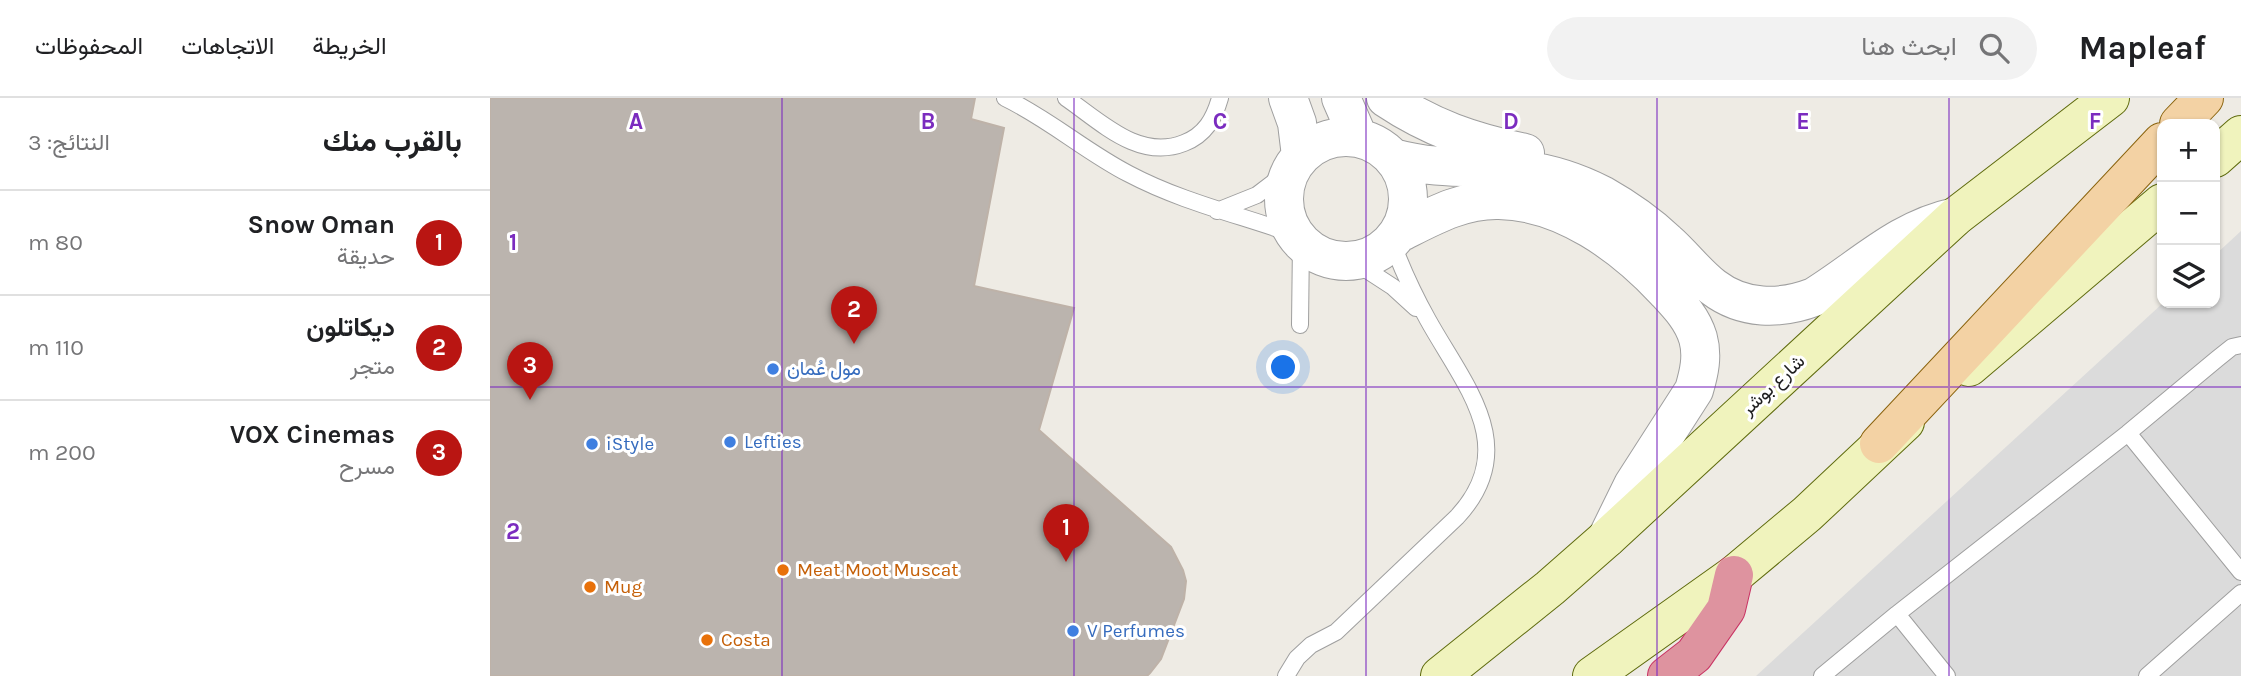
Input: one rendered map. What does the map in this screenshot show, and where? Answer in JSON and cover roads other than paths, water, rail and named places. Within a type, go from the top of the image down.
[{"type":"highway","points":[[1667,676],[1694,655],[1726,609],[1734,575]]},
{"type":"main road","name":"شارع بوشر","points":[[1440,676],[1550,588],[1607,538],[1955,217],[2110,98]]},
{"type":"main road","points":[[2184,119],[2204,98]]},
{"type":"main road","points":[[2220,154],[2241,135]]},
{"type":"main road","points":[[1592,676],[1734,575],[1807,514],[1879,444],[2157,147]]},
{"type":"main road","points":[[1879,444],[2157,207]]},
{"type":"street","points":[[1288,98],[1297,123],[1296,162],[1284,196],[1289,223],[1298,239],[1325,258],[1353,261],[1368,258],[1395,237],[1441,212],[1470,202],[1501,200],[1532,205],[1587,227],[1620,248],[1650,274],[1681,307],[1698,338],[1701,356],[1694,390],[1633,485],[1607,538]]},
{"type":"street","points":[[1341,98],[1358,137]]},
{"type":"street","points":[[1386,98],[1423,120],[1460,137],[1539,156],[1563,165],[1605,191],[1622,208]]},
{"type":"street","points":[[1296,162],[1327,139],[1358,137],[1377,144],[1393,158],[1408,187],[1406,219],[1395,237]]},
{"type":"street","points":[[1393,158],[1436,167],[1517,169],[1583,186],[1622,208],[1667,241],[1712,286],[1735,300],[1761,306],[1797,304],[1814,297],[1909,232],[1955,217]]},
{"type":"lane","points":[[1005,98],[1128,174],[1162,190],[1298,239],[1300,325]]},
{"type":"lane","points":[[1066,98],[1123,137],[1139,145],[1157,149],[1175,147],[1206,130],[1215,115],[1220,98]]},
{"type":"lane","points":[[1217,211],[1256,195],[1296,162]]},
{"type":"lane","points":[[1286,676],[1304,651],[1336,632],[1457,517],[1468,505],[1479,484],[1486,461],[1487,445],[1481,413],[1408,281],[1395,237]]},
{"type":"lane","points":[[1353,261],[1393,287],[1428,320]]},
{"type":"lane","points":[[1828,674],[1897,614],[2128,433],[2232,347],[2241,345]]},
{"type":"lane","points":[[2128,433],[2241,572]]},
{"type":"lane","points":[[2147,676],[2241,593]]},
{"type":"lane","points":[[1897,614],[1947,676]]},
{"type":"place","name":"ديكاتلون","points":[[854,344]]},
{"type":"place","name":"مول عُمان","points":[[773,369]]},
{"type":"place","name":"VOX Cinemas","points":[[530,400]]},
{"type":"place","name":"Lefties","points":[[730,442]]},
{"type":"place","name":"iStyle","points":[[592,444]]},
{"type":"place","name":"Snow Oman","points":[[1066,562]]},
{"type":"place","name":"Meat Moot Muscat","points":[[783,570]]},
{"type":"place","name":"Mug","points":[[590,587]]},
{"type":"place","name":"V Perfumes","points":[[1073,631]]},
{"type":"place","name":"Costa","points":[[707,640]]}]
